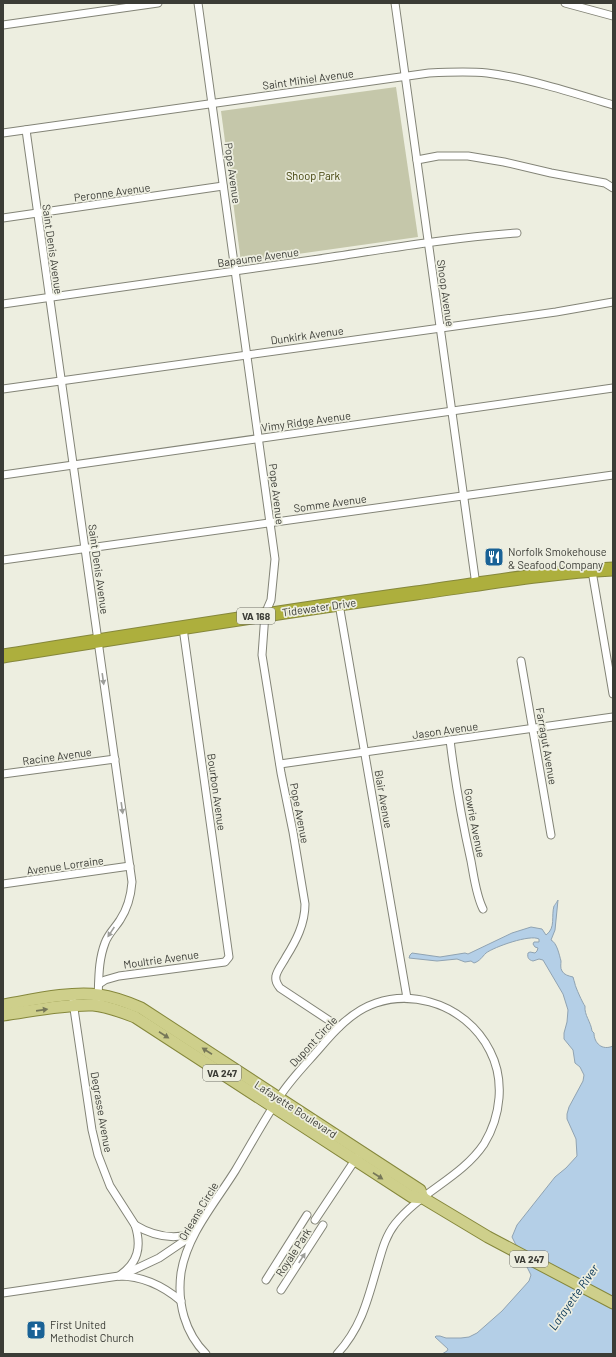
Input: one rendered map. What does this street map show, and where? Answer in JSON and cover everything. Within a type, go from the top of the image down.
[{"type":"highway","name":"Tidewater Drive","points":[[3,656],[265,614],[476,585],[592,570],[613,569]]},
{"type":"main road","name":"Lafayette Boulevard","points":[[3,1015],[99,995],[124,1012],[140,1020],[276,1102],[358,1156],[412,1198],[423,1198],[488,1237],[613,1303]]},
{"type":"main road","name":"Lafayette Boulevard","points":[[3,1004],[73,1000]]},
{"type":"street","points":[[3,25],[158,3]]},
{"type":"street","name":"Pope Avenue","points":[[198,3],[275,559],[271,600],[265,614],[262,655],[305,904],[303,922],[277,972],[276,980],[280,988],[339,1027]]},
{"type":"street","name":"Shoop Avenue","points":[[395,3],[476,585]]},
{"type":"street","points":[[565,3],[613,16]]},
{"type":"street","name":"Saint Mihiel Avenue","points":[[3,133],[442,72],[488,74],[536,83],[613,105]]},
{"type":"street","name":"Saint Denis Avenue","points":[[26,130],[132,882],[129,900],[125,911],[105,943],[99,969],[99,995]]},
{"type":"street","points":[[417,160],[438,156],[468,156],[606,182],[613,188]]},
{"type":"street","name":"Peronne Avenue","points":[[3,218],[223,186]]},
{"type":"street","name":"Bapaume Avenue","points":[[3,304],[428,244],[517,233]]},
{"type":"street","name":"Dunkirk Avenue","points":[[3,389],[556,312],[613,302]]},
{"type":"street","name":"Vimy Ridge Avenue","points":[[3,474],[452,412],[613,388]]},
{"type":"street","name":"Somme Avenue","points":[[3,560],[613,475]]},
{"type":"street","points":[[592,570],[613,694]]},
{"type":"street","name":"Blair Avenue","points":[[339,604],[406,998]]},
{"type":"street","name":"Bourbon Avenue","points":[[183,628],[229,957],[228,960]]},
{"type":"street","name":"Farragut Avenue","points":[[522,661],[551,835]]},
{"type":"street","name":"Jason Avenue","points":[[280,764],[613,717]]},
{"type":"street","name":"Gowrie Avenue","points":[[450,740],[457,792],[467,844],[479,898],[483,909]]},
{"type":"street","name":"Racine Avenue","points":[[3,774],[115,759]]},
{"type":"street","name":"Avenue Lorraine","points":[[3,884],[130,866]]},
{"type":"street","name":"Moultrie Avenue","points":[[99,995],[105,980],[119,976],[225,962],[228,960]]},
{"type":"street","name":"Dupont Circle","points":[[276,1102],[296,1076],[339,1027],[365,1008],[386,1000],[406,998],[420,1000],[445,1008],[466,1021],[482,1038],[490,1052],[498,1076],[500,1089],[497,1113],[484,1144],[469,1162],[423,1198]]},
{"type":"street","name":"Degrasse Avenue","points":[[73,1000],[92,1130],[98,1155],[110,1186],[135,1225],[139,1242],[136,1258],[126,1272],[119,1276]]},
{"type":"street","name":"Orleans Circle","points":[[206,1354],[189,1330],[180,1301],[182,1270],[187,1252],[195,1233],[276,1102]]},
{"type":"street","points":[[315,1220],[358,1156]]},
{"type":"street","points":[[337,1354],[352,1335],[362,1317],[386,1238],[400,1218],[423,1198]]},
{"type":"street","name":"Royale Park","points":[[266,1280],[307,1215]]},
{"type":"street","points":[[135,1225],[144,1230],[162,1236],[173,1237],[195,1233]]},
{"type":"street","name":"Royale Park","points":[[281,1290],[323,1225]]},
{"type":"street","points":[[119,1276],[145,1266],[160,1258],[195,1233]]},
{"type":"street","points":[[3,1293],[119,1276],[130,1276],[152,1282],[163,1287],[180,1301]]},
{"type":"green space","name":"Shoop Park","points":[[396,87],[418,237],[241,262],[221,111]]},
{"type":"water","name":"Lafayette River","points":[[558,900],[555,930],[551,940],[558,949],[561,961],[561,970],[565,974],[573,977],[575,985],[585,1006],[597,1043],[602,1047],[613,1046],[613,1354],[442,1354],[448,1349],[435,1337],[436,1336],[461,1338],[469,1337],[477,1333],[502,1311],[529,1281],[531,1275],[512,1237],[517,1225],[555,1177],[577,1156],[576,1139],[567,1119],[567,1114],[569,1107],[583,1081],[584,1075],[580,1067],[575,1063],[573,1050],[564,1039],[568,1010],[563,994],[543,960],[539,959],[533,961],[528,957],[528,953],[535,953],[537,951],[538,948],[533,944],[534,942],[539,942],[539,939],[528,938],[490,950],[474,963],[471,961],[465,962],[457,959],[437,961],[409,958],[412,953],[440,957],[465,953],[468,954],[512,933],[531,927],[542,929],[546,935],[551,929],[553,922],[553,910]]},
{"type":"place","name":"Norfolk Smokehouse & Seafood Company","points":[[494,557]]},
{"type":"place","name":"First United Methodist Church","points":[[36,1330]]}]
